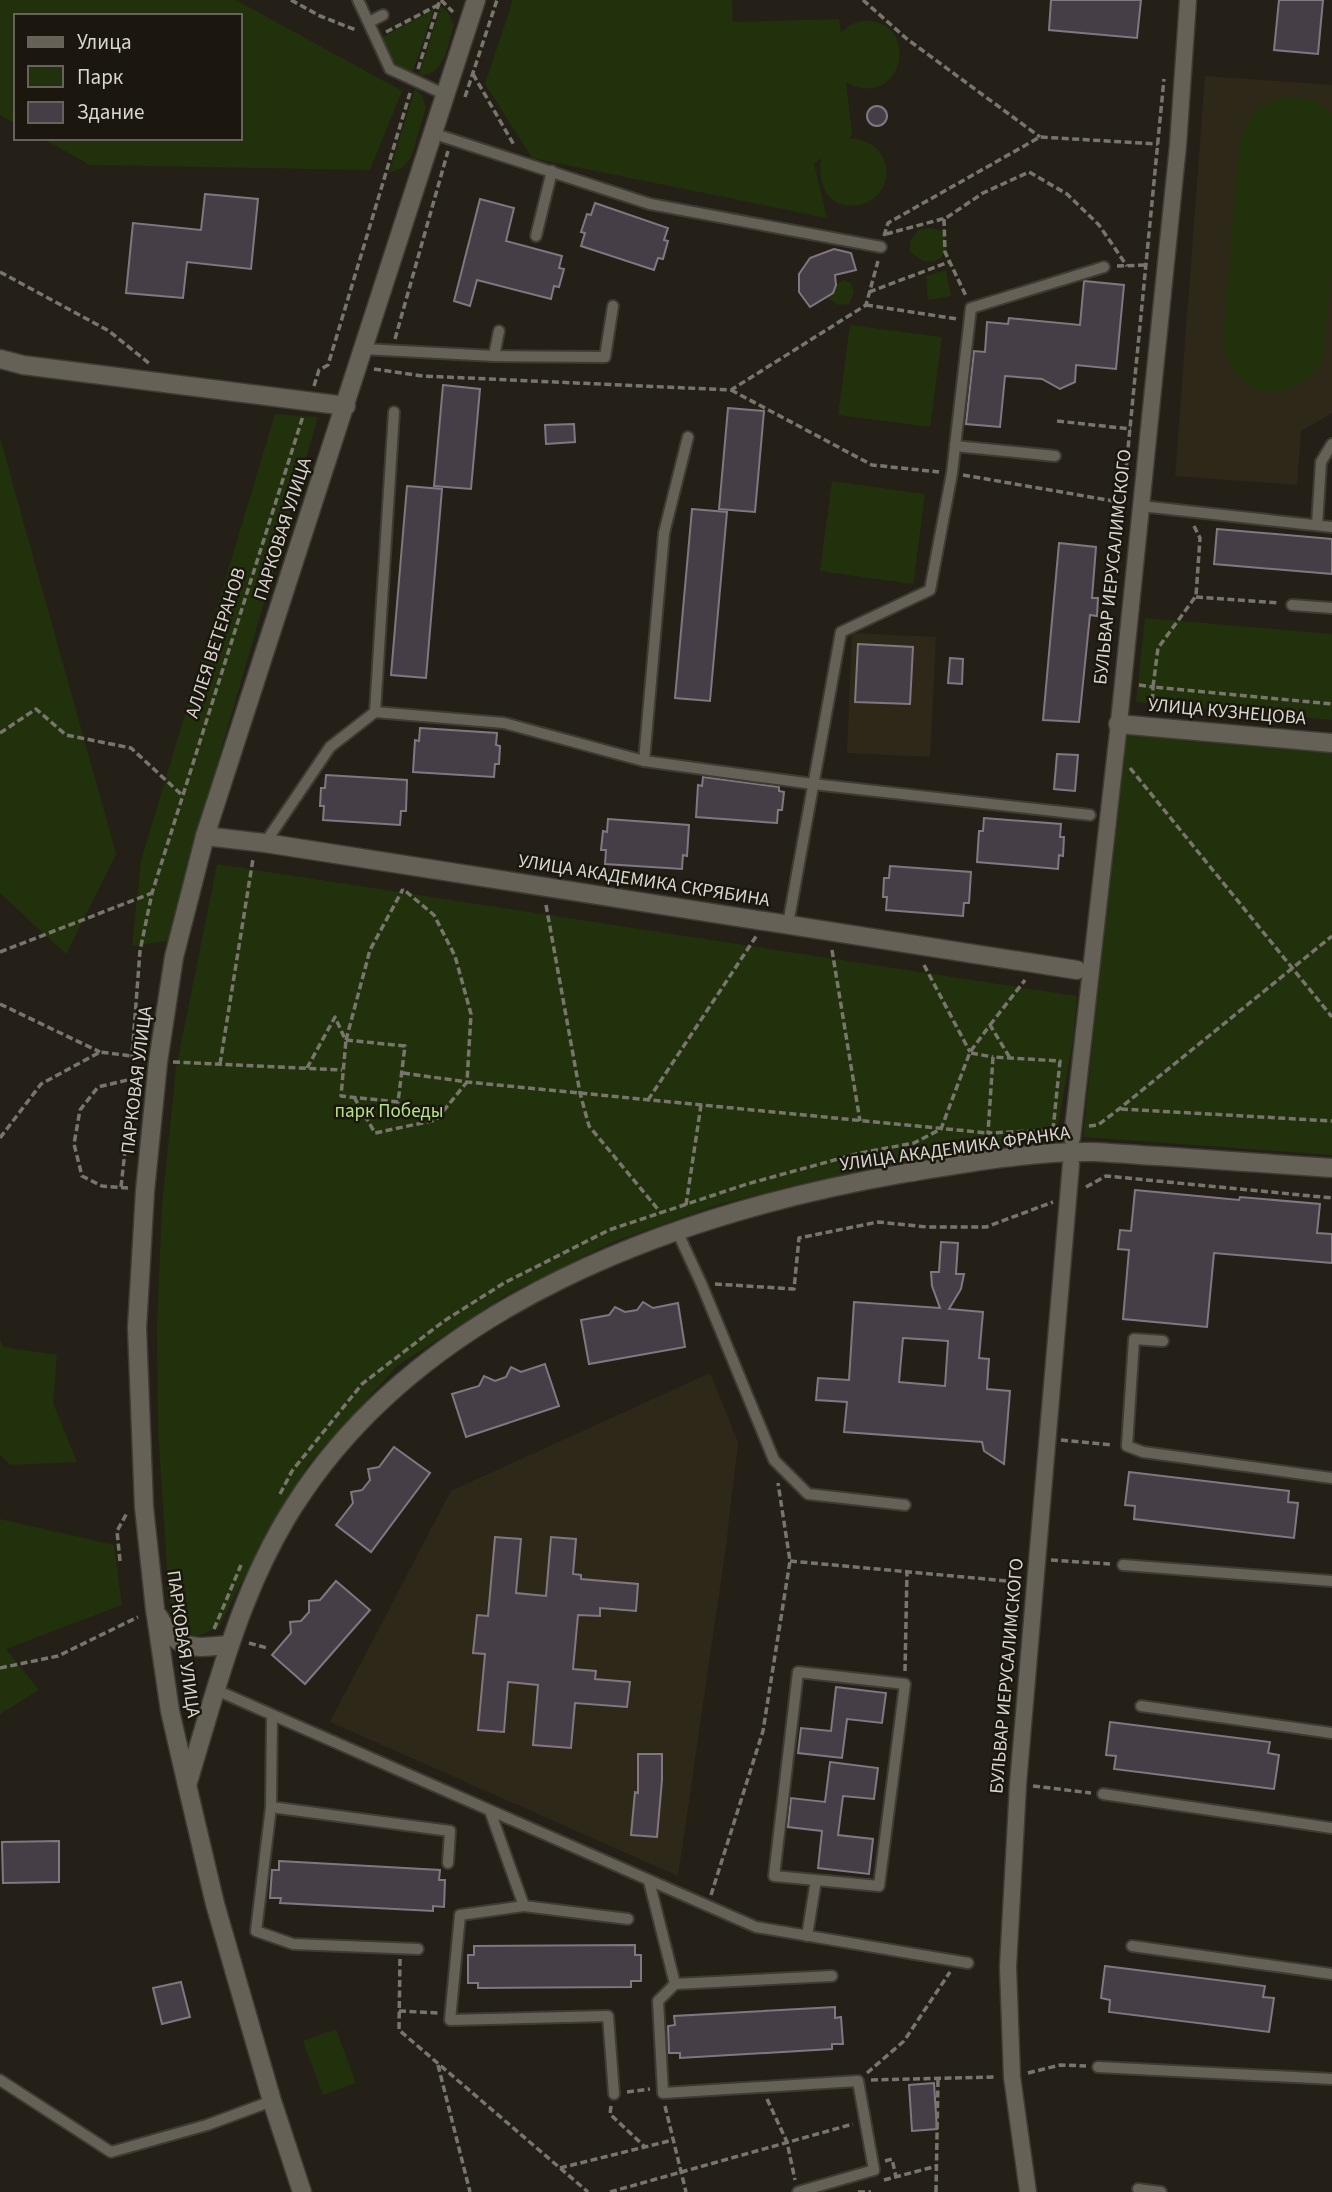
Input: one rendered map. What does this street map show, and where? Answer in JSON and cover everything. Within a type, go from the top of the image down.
[{"type":"street","name":"ПАРКОВАЯ УЛИЦА","points":[[302,2192],[272,2101],[215,1904],[170,1712],[144,1507],[137,1328],[145,1191],[174,957],[205,836],[476,0]]},
{"type":"street","name":"БУЛЬВАР ИЕРУСАЛИМСКОГО","points":[[1072,1133],[1116,750],[1178,145],[1188,0]]},
{"type":"street","points":[[0,359],[23,366],[346,405]]},
{"type":"street","name":"УЛИЦА КУЗНЕЦОВА","points":[[1118,724],[1332,743]]},
{"type":"street","name":"УЛИЦА АКАДЕМИКА СКРЯБИНА","points":[[205,836],[1077,970]]},
{"type":"street","name":"УЛИЦА АКАДЕМИКА ФРАНКА","points":[[187,1785],[216,1690],[237,1644],[262,1562],[293,1507],[326,1460],[380,1402],[415,1370],[462,1335],[525,1296],[677,1231],[836,1185],[1008,1159],[1093,1152],[1332,1168]]},
{"type":"street","name":"БУЛЬВАР ИЕРУСАЛИМСКОГО","points":[[1028,2192],[1005,2077],[1008,1967],[1018,1784],[1071,1164]]},
{"type":"street","points":[[155,1609],[167,1632],[181,1645],[200,1648],[237,1644]]},
{"type":"lane","points":[[358,0],[390,69],[444,94]]},
{"type":"lane","points":[[369,22],[383,15]]},
{"type":"lane","points":[[432,132],[649,204],[881,247]]},
{"type":"lane","points":[[536,236],[552,171]]},
{"type":"lane","points":[[788,924],[841,632],[930,590],[952,473],[971,308],[1104,267]]},
{"type":"lane","points":[[362,358],[605,356],[613,306]]},
{"type":"lane","points":[[494,356],[499,331]]},
{"type":"lane","points":[[375,712],[394,412]]},
{"type":"lane","points":[[644,761],[664,533],[688,437]]},
{"type":"lane","points":[[1317,525],[1321,461],[1332,444]]},
{"type":"lane","points":[[955,446],[1055,456]]},
{"type":"lane","points":[[1141,506],[1332,527]]},
{"type":"lane","points":[[1292,605],[1332,608]]},
{"type":"lane","points":[[260,845],[330,747],[375,712],[504,723],[644,761],[813,784],[1090,815]]},
{"type":"lane","points":[[677,1231],[774,1461],[808,1494],[905,1505]]},
{"type":"lane","points":[[1163,1341],[1134,1339],[1127,1446],[1143,1452],[1332,1478]]},
{"type":"lane","points":[[1123,1565],[1332,1581]]},
{"type":"lane","points":[[798,1672],[905,1684],[879,1886],[816,1880],[774,1876],[798,1672]]},
{"type":"lane","points":[[216,1690],[756,1927],[963,1962]]},
{"type":"lane","points":[[1141,1706],[1332,1733]]},
{"type":"lane","points":[[272,1715],[271,1807],[256,1931],[293,1944],[418,1949]]},
{"type":"lane","points":[[1103,1794],[1332,1828]]},
{"type":"lane","points":[[271,1807],[450,1831],[448,1863]]},
{"type":"lane","points":[[490,1811],[524,1906]]},
{"type":"lane","points":[[807,1936],[816,1880]]},
{"type":"lane","points":[[649,1881],[675,1984]]},
{"type":"lane","points":[[614,2094],[608,2017],[450,2020],[450,2013],[460,1915],[524,1906],[628,1919]]},
{"type":"lane","points":[[1132,1946],[1332,1974]]},
{"type":"lane","points":[[798,2192],[874,2170],[858,2081],[663,2090],[658,2001],[675,1984],[832,1976]]},
{"type":"lane","points":[[1098,2067],[1332,2079]]},
{"type":"lane","points":[[0,2080],[111,2152],[207,2125],[272,2101]]},
{"type":"lane","points":[[1138,2189],[1161,2192]]},
{"type":"path","points":[[291,0],[340,25]]},
{"type":"path","points":[[440,0],[455,13]]},
{"type":"path","name":"АЛЛЕЯ ВЕТЕРАНОВ","points":[[121,1187],[133,1079],[132,1056],[140,951],[152,893],[308,402],[319,370],[328,365],[440,0]]},
{"type":"path","points":[[464,100],[497,0]]},
{"type":"path","points":[[863,0],[907,39],[1040,137]]},
{"type":"path","points":[[472,74],[524,162]]},
{"type":"path","points":[[866,305],[888,223],[1040,137],[1178,145]]},
{"type":"path","points":[[393,345],[452,138]]},
{"type":"path","points":[[1057,421],[1130,429],[1158,144]]},
{"type":"path","points":[[885,234],[944,219],[983,193],[1029,173],[1067,194],[1083,209],[1099,225],[1127,266]]},
{"type":"path","points":[[944,219],[945,252],[971,308]]},
{"type":"path","points":[[869,292],[950,261]]},
{"type":"path","points":[[1104,267],[1141,265]]},
{"type":"path","points":[[0,272],[109,331],[147,361],[168,384]]},
{"type":"path","points":[[731,390],[866,305],[970,321]]},
{"type":"path","points":[[328,365],[362,358],[386,371],[423,376],[731,390],[872,465],[952,473],[1141,506]]},
{"type":"path","points":[[386,371],[389,358]]},
{"type":"path","points":[[1151,727],[1157,648],[1196,597],[1200,538],[1185,511]]},
{"type":"path","points":[[1196,597],[1292,605]]},
{"type":"path","points":[[1153,687],[1332,704]]},
{"type":"path","points":[[0,733],[36,709],[66,735],[131,748],[182,795]]},
{"type":"path","points":[[1116,750],[1332,1017]]},
{"type":"path","points":[[220,1064],[260,845]]},
{"type":"path","points":[[346,1041],[405,1046],[398,1102],[341,1096],[342,1070],[346,1041],[370,950],[407,880]]},
{"type":"path","points":[[354,1097],[375,1133],[436,1120],[467,1082],[471,1014],[455,956],[433,915],[403,889]]},
{"type":"path","points":[[543,892],[580,1093],[589,1126],[661,1213]]},
{"type":"path","points":[[0,952],[152,893]]},
{"type":"path","points":[[1072,1133],[1098,1125],[1332,936]]},
{"type":"path","points":[[648,1100],[749,946]]},
{"type":"path","points":[[832,950],[860,1121]]},
{"type":"path","points":[[923,962],[970,1052]]},
{"type":"path","points":[[941,1129],[970,1052],[1026,979]]},
{"type":"path","points":[[0,1004],[100,1052],[132,1056]]},
{"type":"path","points":[[307,1068],[335,1017],[346,1041]]},
{"type":"path","points":[[990,1025],[1010,1058]]},
{"type":"path","points":[[0,1138],[41,1084],[100,1052]]},
{"type":"path","points":[[403,1073],[467,1082],[941,1129],[988,1133],[1053,1130],[1060,1061],[993,1057],[970,1052]]},
{"type":"path","points":[[988,1133],[993,1057]]},
{"type":"path","points":[[172,1062],[342,1070]]},
{"type":"path","points":[[129,1188],[102,1186],[82,1177],[74,1144],[80,1110],[97,1087],[133,1079],[157,1079]]},
{"type":"path","points":[[686,1205],[701,1105]]},
{"type":"path","points":[[1119,1109],[1332,1121]]},
{"type":"path","points":[[701,1283],[794,1289],[799,1238],[878,1222],[927,1227],[986,1227],[1069,1196],[1106,1176],[1332,1198]]},
{"type":"path","points":[[1049,1439],[1127,1446]]},
{"type":"path","points":[[712,1891],[763,1731],[790,1561],[774,1461]]},
{"type":"path","points":[[1038,1559],[1123,1565]]},
{"type":"path","points":[[790,1561],[1036,1584]]},
{"type":"path","points":[[905,1684],[907,1572]]},
{"type":"path","points":[[0,1668],[58,1656],[155,1609]]},
{"type":"path","points":[[237,1644],[267,1648]]},
{"type":"path","points":[[1018,1784],[1103,1794]]},
{"type":"path","points":[[400,1948],[399,2030],[588,2192]]},
{"type":"path","points":[[858,2081],[904,2041],[963,1962]]},
{"type":"path","points":[[399,2011],[450,2013]]},
{"type":"path","points":[[437,2063],[470,2192]]},
{"type":"path","points":[[858,2081],[1005,2077],[1060,2065],[1098,2067]]},
{"type":"path","points":[[936,2192],[938,2078]]},
{"type":"path","points":[[761,2087],[787,2142],[798,2192]]},
{"type":"path","points":[[645,2147],[610,2114],[614,2094],[663,2090],[686,2192]]},
{"type":"path","points":[[610,2192],[865,2120]]},
{"type":"path","points":[[560,2168],[673,2140]]},
{"type":"path","points":[[874,2183],[936,2166]]},
{"type":"path","points":[[852,2189],[863,2186]]},
{"type":"path","points":[[858,2192],[871,2192]]},
{"type":"shaded area","points":[[1205,76],[1332,85],[1332,413],[1301,431],[1297,485],[1175,476]]},
{"type":"shaded area","points":[[852,633],[936,637],[930,757],[847,753]]},
{"type":"shaded area","points":[[710,1373],[738,1442],[726,1546],[678,1876],[330,1722],[451,1491]]},
{"type":"green space","points":[[0,0],[236,0],[402,91],[370,170],[90,165],[46,140],[242,140],[242,14],[14,14],[14,123],[0,115]]},
{"type":"green space","points":[[513,0],[732,0],[733,22],[839,19],[841,33],[850,25],[861,21],[884,25],[894,34],[899,46],[895,71],[888,81],[876,87],[861,88],[846,82],[852,135],[849,138],[870,144],[878,150],[884,160],[886,177],[881,191],[870,201],[856,206],[842,204],[829,197],[822,181],[821,158],[814,164],[827,218],[532,158],[485,84]]},
{"type":"green space","points":[[441,6],[454,25],[447,50],[434,71],[419,75]]},
{"type":"green space","points":[[434,9],[412,74],[396,64],[383,37]]},
{"type":"green space","points":[[415,89],[422,96],[426,107],[411,158],[402,168],[389,173]]},
{"type":"green space","points":[[1287,96],[1314,100],[1332,114],[1332,268],[1322,363],[1305,381],[1287,389],[1267,392],[1252,387],[1237,377],[1228,362],[1223,342],[1239,146],[1255,113],[1268,103]]},
{"type":"green space","points":[[931,228],[942,231],[948,246],[941,258],[934,262],[923,261],[910,252],[910,242],[918,230]]},
{"type":"green space","points":[[946,270],[951,296],[928,300],[926,276]]},
{"type":"green space","points":[[843,280],[851,283],[854,293],[849,304],[838,305],[825,296],[833,293],[836,285]]},
{"type":"green space","points":[[850,325],[942,337],[930,427],[838,415]]},
{"type":"green space","points":[[275,414],[318,417],[190,857],[174,940],[132,946],[141,861]]},
{"type":"green space","points":[[0,438],[116,854],[66,954],[0,893]]},
{"type":"green space","points":[[832,481],[925,494],[913,584],[820,571]]},
{"type":"green space","points":[[1145,618],[1332,634],[1332,720],[1136,702]]},
{"type":"green space","points":[[1118,732],[1332,744],[1332,1155],[1083,1137],[1121,756]]},
{"type":"green space","name":"парк Победы","points":[[217,864],[1077,996],[1073,1040],[1056,1137],[885,1165],[717,1205],[613,1242],[506,1295],[397,1366],[309,1463],[218,1629],[196,1636],[185,1635],[178,1629],[170,1613],[158,1430],[157,1324],[162,1205],[176,1068]]},
{"type":"green space","points":[[0,1340],[4,1347],[57,1355],[53,1403],[77,1462],[11,1465],[0,1455]]},
{"type":"green space","points":[[0,1519],[114,1545],[122,1605],[6,1649],[39,1690],[0,1714]]},
{"type":"green space","points":[[336,2029],[356,2083],[323,2095],[303,2041]]},
{"type":"building","points":[[1051,0],[1141,0],[1137,38],[1049,30]]},
{"type":"building","points":[[1279,0],[1323,0],[1318,54],[1274,50]]},
{"type":"building","points":[[877,106],[884,109],[887,116],[884,123],[877,126],[870,123],[867,116],[870,109]]},
{"type":"building","points":[[205,194],[258,199],[251,269],[187,262],[183,298],[126,293],[133,223],[201,230]]},
{"type":"building","points":[[480,199],[514,208],[506,241],[562,256],[559,268],[564,269],[559,287],[554,286],[551,299],[477,280],[470,306],[454,301]]},
{"type":"building","points":[[595,203],[668,228],[663,259],[658,258],[654,270],[581,246],[585,233],[581,232],[587,214],[591,215]]},
{"type":"building","points":[[834,249],[851,253],[856,270],[835,275],[833,293],[810,307],[799,292],[799,274],[810,258]]},
{"type":"building","points":[[1084,281],[1124,285],[1116,369],[1076,365],[1075,382],[1060,389],[1042,379],[1005,376],[1000,427],[966,424],[974,351],[985,352],[987,322],[1008,324],[1009,318],[1080,325]]},
{"type":"building","points":[[443,385],[480,389],[471,489],[434,486]]},
{"type":"building","points":[[728,408],[764,411],[755,512],[719,509]]},
{"type":"building","points":[[574,424],[575,442],[546,444],[545,425]]},
{"type":"building","points":[[407,486],[442,489],[426,678],[391,675]]},
{"type":"building","points":[[692,509],[727,512],[710,701],[675,698]]},
{"type":"building","points":[[1217,529],[1332,539],[1332,574],[1214,564]]},
{"type":"building","points":[[1059,543],[1096,547],[1092,598],[1098,598],[1097,616],[1090,615],[1079,722],[1043,720]]},
{"type":"building","points":[[858,644],[913,647],[910,704],[855,702]]},
{"type":"building","points":[[950,658],[963,659],[962,684],[948,683]]},
{"type":"building","points":[[420,728],[497,733],[496,745],[500,746],[499,764],[495,764],[494,777],[413,772],[415,740],[419,741]]},
{"type":"building","points":[[1057,754],[1078,755],[1075,791],[1054,789]]},
{"type":"building","points":[[326,775],[407,780],[406,811],[401,811],[400,825],[323,820],[324,806],[320,806],[321,788],[325,788]]},
{"type":"building","points":[[703,777],[779,787],[779,791],[784,792],[777,823],[696,817],[698,785],[702,786]]},
{"type":"building","points":[[984,818],[1061,824],[1060,837],[1064,837],[1063,856],[1059,855],[1058,869],[977,862],[979,831],[983,831]]},
{"type":"building","points":[[608,819],[689,825],[687,856],[683,855],[682,869],[605,864],[606,850],[601,850],[603,831],[607,832]]},
{"type":"building","points":[[890,866],[971,872],[969,903],[964,903],[963,916],[886,910],[887,897],[883,897],[884,878],[889,878]]},
{"type":"building","points":[[1135,1190],[1239,1200],[1240,1197],[1320,1204],[1317,1233],[1332,1234],[1332,1263],[1214,1253],[1207,1327],[1123,1319],[1129,1250],[1118,1249],[1120,1230],[1131,1231]]},
{"type":"building","points":[[941,1242],[958,1243],[956,1274],[964,1274],[961,1289],[949,1309],[983,1312],[979,1358],[989,1359],[987,1389],[1010,1391],[1004,1464],[984,1451],[982,1442],[844,1432],[847,1402],[816,1400],[818,1378],[849,1380],[854,1302],[940,1308],[932,1286],[931,1272],[939,1272]],"holes":[[[903,1338],[948,1341],[945,1386],[899,1382]]]},
{"type":"building","points":[[643,1302],[653,1308],[678,1303],[685,1347],[589,1364],[581,1320],[609,1315],[615,1307],[625,1312],[637,1310]]},
{"type":"building","points":[[545,1364],[559,1406],[466,1437],[452,1394],[479,1386],[484,1376],[495,1381],[506,1377],[511,1367],[521,1372]]},
{"type":"building","points":[[394,1447],[430,1473],[371,1552],[336,1525],[353,1503],[351,1492],[362,1490],[370,1480],[368,1469],[379,1467]]},
{"type":"building","points":[[1129,1472],[1289,1491],[1288,1502],[1298,1503],[1294,1538],[1134,1519],[1135,1506],[1125,1505]]},
{"type":"building","points":[[495,1537],[521,1539],[516,1593],[546,1596],[551,1537],[576,1539],[573,1574],[581,1575],[581,1579],[638,1584],[636,1611],[600,1608],[600,1616],[578,1615],[573,1669],[596,1671],[595,1679],[630,1682],[627,1707],[575,1703],[571,1748],[533,1745],[538,1685],[508,1682],[504,1732],[478,1730],[485,1654],[473,1653],[477,1615],[488,1616]]},
{"type":"building","points":[[336,1581],[370,1610],[305,1684],[272,1655],[291,1633],[290,1622],[301,1621],[309,1612],[309,1601],[320,1600]]},
{"type":"building","points":[[836,1687],[886,1693],[882,1723],[847,1719],[842,1758],[798,1753],[801,1728],[831,1731]]},
{"type":"building","points":[[1110,1722],[1270,1742],[1268,1753],[1279,1755],[1274,1789],[1114,1769],[1116,1756],[1106,1755]]},
{"type":"building","points":[[638,1754],[662,1754],[657,1837],[631,1835],[635,1792],[638,1793]]},
{"type":"building","points":[[830,1762],[878,1768],[874,1799],[843,1796],[838,1835],[873,1839],[869,1874],[818,1868],[822,1831],[788,1827],[791,1798],[825,1802]]},
{"type":"building","points":[[59,1841],[59,1882],[3,1883],[2,1842]]},
{"type":"building","points":[[279,1861],[440,1870],[439,1880],[445,1880],[444,1907],[433,1906],[433,1911],[280,1903],[281,1898],[270,1898],[272,1870],[279,1870]]},
{"type":"building","points":[[635,1945],[635,1955],[641,1955],[641,1981],[631,1981],[631,1987],[478,1988],[478,1983],[468,1983],[468,1955],[474,1955],[474,1946]]},
{"type":"building","points":[[1105,1966],[1265,1986],[1263,1997],[1274,1998],[1269,2032],[1109,2012],[1110,2000],[1101,1998]]},
{"type":"building","points":[[181,1982],[190,2017],[162,2024],[153,1988]]},
{"type":"building","points":[[835,2007],[835,2018],[841,2017],[843,2044],[832,2044],[832,2049],[680,2058],[680,2053],[669,2053],[668,2026],[675,2025],[674,2016]]},
{"type":"building","points":[[934,2083],[937,2129],[912,2131],[909,2085]]}]
